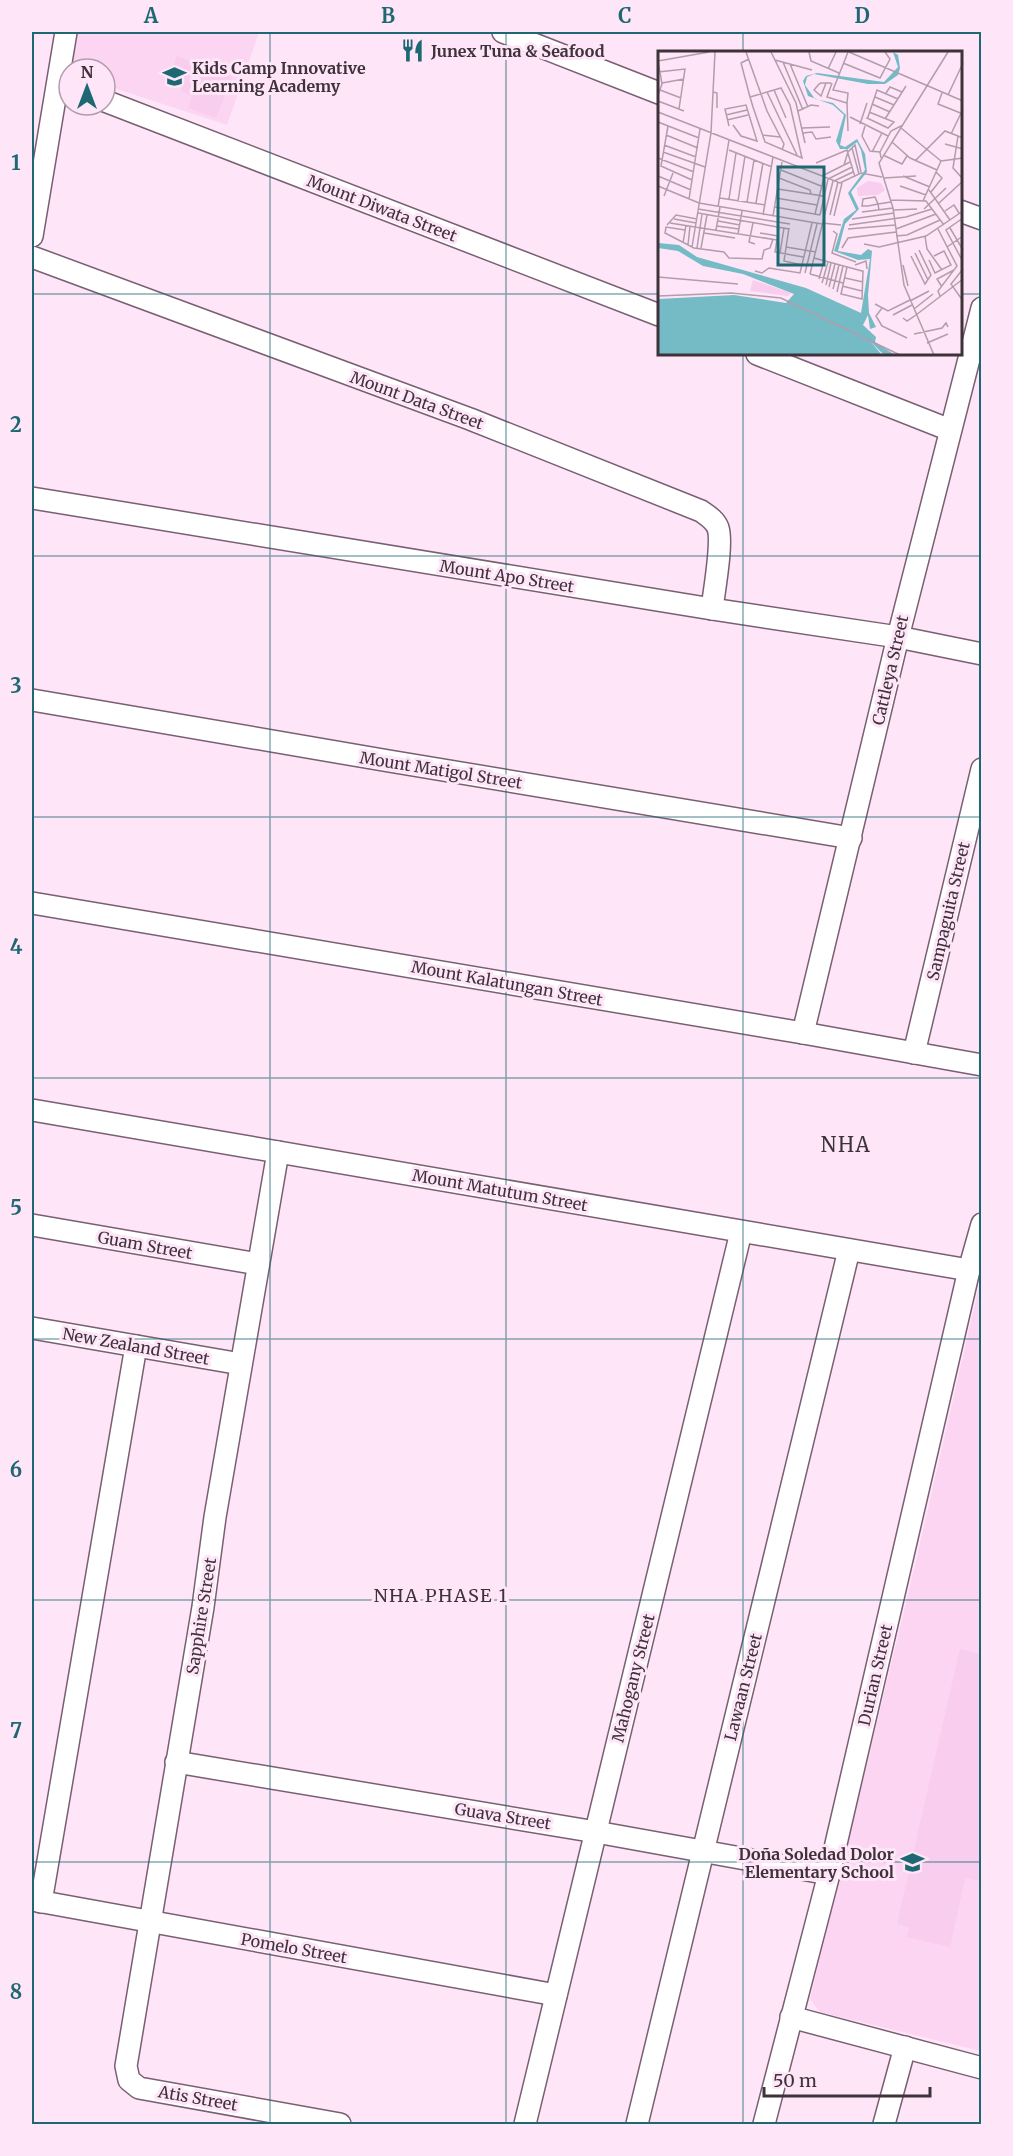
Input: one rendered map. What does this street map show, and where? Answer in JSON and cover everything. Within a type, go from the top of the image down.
[{"type":"street","points":[[65,57],[66,32]]},
{"type":"street","points":[[503,32],[658,93]]},
{"type":"street","name":"Mount Diwata Street","points":[[117,106],[658,315]]},
{"type":"street","points":[[32,236],[57,114]]},
{"type":"street","name":"Mount Data Street","points":[[32,257],[470,419],[701,511],[711,518],[718,528],[719,541],[712,609]]},
{"type":"street","name":"Cattleya Street","points":[[802,1033],[981,308]]},
{"type":"street","points":[[762,356],[950,430]]},
{"type":"street","name":"Mount Apo Street","points":[[32,498],[712,609],[898,637],[981,654]]},
{"type":"street","name":"Mount Matigol Street","points":[[32,700],[851,838]]},
{"type":"street","name":"Sampaguita Street","points":[[914,1053],[981,769]]},
{"type":"street","name":"Mount Kalatungan Street","points":[[32,903],[981,1065]]},
{"type":"street","name":"Mount Matutum Street","points":[[32,1110],[969,1270]]},
{"type":"street","name":"Sapphire Street","points":[[129,2080],[126,2066],[149,1921],[278,1152]]},
{"type":"street","name":"Durian Street","points":[[764,2124],[829,1874],[969,1270],[978,1250],[981,1224]]},
{"type":"street","name":"Guam Street","points":[[32,1225],[258,1264]]},
{"type":"street","name":"Mahogany Street","points":[[525,2124],[741,1232]]},
{"type":"street","name":"Lawaan Street","points":[[637,2124],[849,1250]]},
{"type":"street","name":"New Zealand Street","points":[[32,1328],[241,1364]]},
{"type":"street","points":[[36,1901],[136,1346]]},
{"type":"street","name":"Guava Street","points":[[176,1762],[596,1832],[829,1874]]},
{"type":"street","name":"Pomelo Street","points":[[36,1901],[556,1995]]},
{"type":"street","points":[[791,2018],[981,2068]]},
{"type":"street","points":[[885,2124],[904,2047]]},
{"type":"street","name":"Atis Street","points":[[129,2080],[139,2088],[340,2124]]},
{"type":"shaded area","name":"Kids Camp Innovative Learning Academy","points":[[77,32],[259,32],[227,125],[117,89],[117,57],[72,57]]},
{"type":"shaded area","points":[[177,56],[232,77],[216,118],[188,108],[192,96],[181,91],[185,79],[170,73]]},
{"type":"shaded area","name":"Doña Soledad Dolor Elementary School","points":[[981,1278],[981,2051],[820,2012],[810,1999],[913,1574]]},
{"type":"shaded area","points":[[960,1649],[981,1654],[982,1881],[965,1878],[950,1947],[907,1937],[909,1927],[897,1924]]},
{"type":"place","name":"Junex Tuna & Seafood","points":[[413,51]]},
{"type":"place","name":"Kids Camp Innovative Learning Academy","points":[[174,77]]},
{"type":"place","name":"Doña Soledad Dolor Elementary School","points":[[912,1863]]},
{"type":"district","name":"NHA","points":[[846,1144]]},
{"type":"district","name":"NHA PHASE 1","points":[[441,1595]]}]
